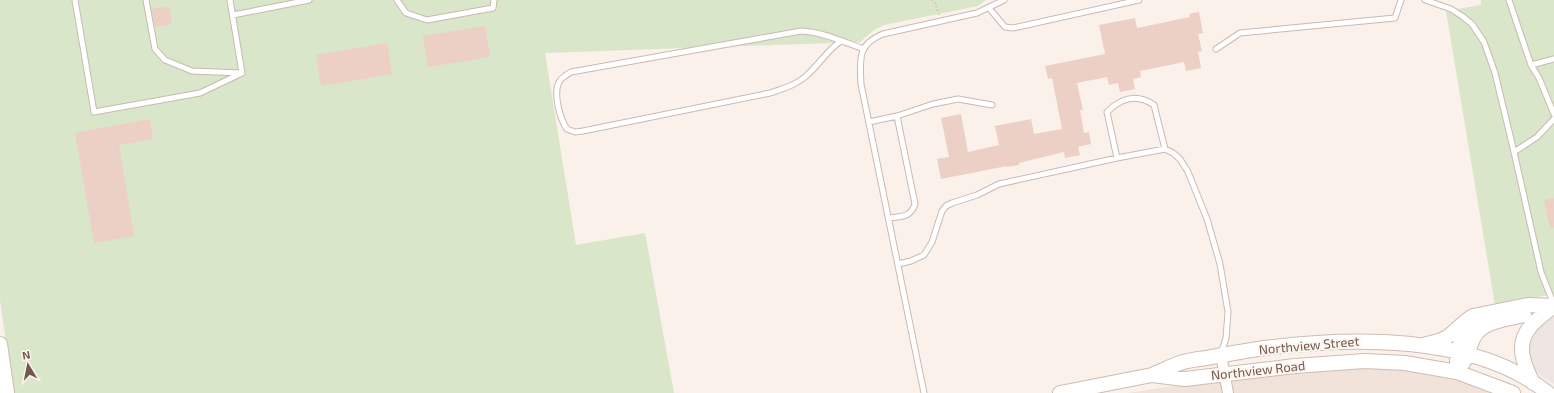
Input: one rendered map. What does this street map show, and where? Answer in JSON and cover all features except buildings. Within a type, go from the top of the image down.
[{"type":"street","points":[[1420,345],[1443,340],[1450,336],[1466,320],[1473,316],[1535,304],[1554,306]]},
{"type":"street","points":[[1462,354],[1482,328],[1554,306]]},
{"type":"street","points":[[1534,383],[1523,359],[1523,342],[1529,328],[1554,306]]},
{"type":"street","points":[[1457,372],[1467,330],[1471,325],[1486,314]]},
{"type":"street","name":"Northview Street","points":[[1152,375],[1180,362],[1221,355],[1268,348],[1364,341],[1420,345],[1462,354],[1504,367],[1534,383],[1548,393]]},
{"type":"street","points":[[0,344],[7,393]]},
{"type":"street","points":[[1221,355],[1228,393]]},
{"type":"street","name":"Northview Road","points":[[1060,393],[1152,375],[1185,379],[1365,361],[1405,363],[1457,372],[1513,393]]},
{"type":"lane","points":[[75,0],[94,112],[200,93],[242,73]]},
{"type":"lane","points":[[146,0],[155,49],[165,60],[192,71],[242,73]]},
{"type":"lane","points":[[230,0],[242,73]]},
{"type":"lane","points":[[233,15],[309,0]]},
{"type":"lane","points":[[397,0],[406,13],[427,20],[493,8],[494,0]]},
{"type":"lane","points":[[924,393],[861,84],[860,56],[872,38],[883,34],[977,13],[1004,0]]},
{"type":"lane","points":[[989,8],[1005,27],[1013,28],[1138,0]]},
{"type":"lane","points":[[1216,49],[1240,33],[1394,18],[1401,0]]},
{"type":"lane","points":[[1424,0],[1451,9],[1462,16],[1472,24],[1484,42],[1495,73],[1541,272],[1554,306]]},
{"type":"lane","points":[[1509,0],[1531,65],[1539,78],[1554,114]]},
{"type":"lane","points":[[841,41],[833,46],[822,61],[805,77],[790,86],[770,93],[575,132],[567,129],[561,118],[558,100],[558,84],[561,79],[571,72],[801,31],[816,33],[841,41],[864,49]]},
{"type":"lane","points":[[1531,65],[1554,60]]},
{"type":"lane","points":[[869,122],[897,116],[933,104],[958,99],[992,105]]},
{"type":"lane","points":[[1117,158],[1107,112],[1116,104],[1128,99],[1145,99],[1154,105],[1165,150]]},
{"type":"lane","points":[[889,218],[907,215],[912,211],[914,204],[897,116]]},
{"type":"lane","points":[[1514,152],[1537,137],[1554,119]]},
{"type":"lane","points":[[898,264],[911,261],[924,255],[932,242],[942,211],[952,202],[978,195],[999,184],[1117,158],[1165,150],[1174,153],[1180,159],[1188,172],[1207,219],[1220,264],[1228,312],[1226,338],[1221,355]]},
{"type":"path","points":[[932,0],[935,2],[941,22]]},
{"type":"shaded area","points":[[1554,317],[1554,384],[1533,369],[1527,343],[1542,321]]},
{"type":"shaded area","points":[[1392,368],[1424,372],[1463,380],[1498,393],[1128,393],[1204,381],[1304,371]]},
{"type":"green space","points":[[0,0],[986,0],[978,6],[884,25],[874,30],[860,42],[545,53],[576,245],[645,233],[674,393],[13,393],[0,300]]},
{"type":"green space","points":[[1481,0],[1554,0],[1554,294],[1495,305],[1446,11],[1481,5]]}]
